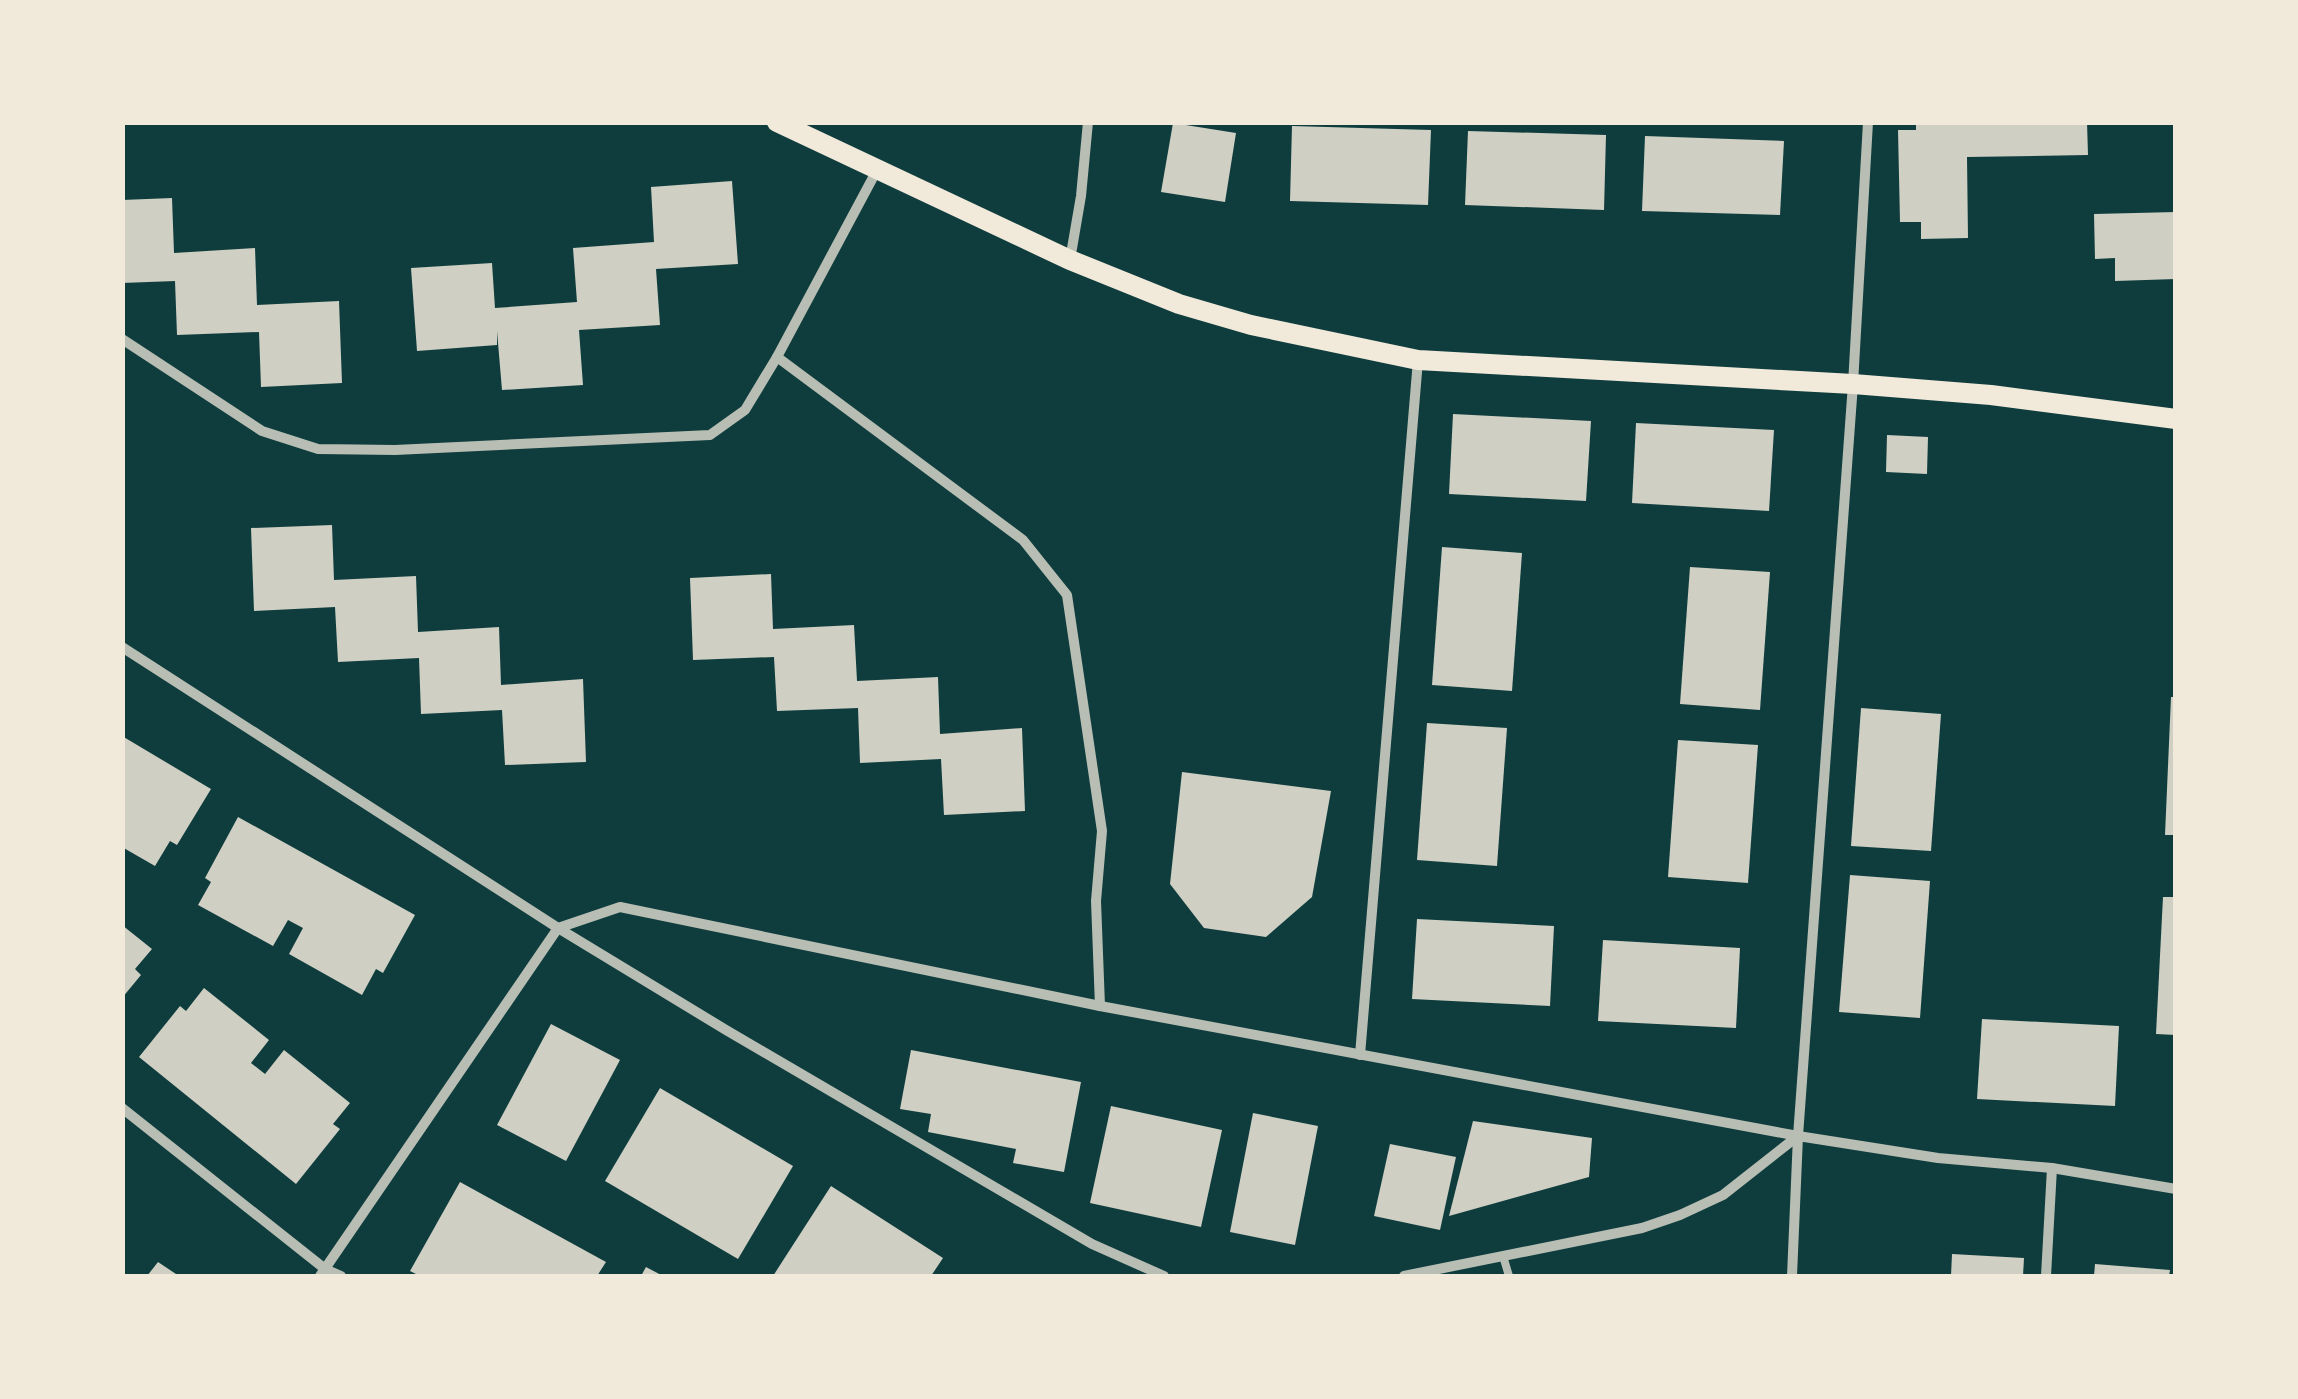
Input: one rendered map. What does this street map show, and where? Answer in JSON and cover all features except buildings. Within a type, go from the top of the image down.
[{"type":"main road","points":[[777,122],[1070,260],[1180,304],[1251,325],[1418,360],[1853,384],[1991,395],[2176,419]]},
{"type":"street","points":[[1070,260],[1088,122]]},
{"type":"street","points":[[1792,1276],[1798,1136],[1853,384],[1868,122]]},
{"type":"street","points":[[122,339],[262,431],[318,449],[396,450],[710,435],[745,410],[877,169]]},
{"type":"street","points":[[777,357],[1022,540],[1067,595],[1102,831],[1096,901],[1100,1006]]},
{"type":"street","points":[[1360,1055],[1418,360]]},
{"type":"street","points":[[122,647],[558,928],[726,1030],[1092,1244],[1164,1276]]},
{"type":"street","points":[[322,1273],[558,928],[620,906],[1100,1006],[1798,1136],[1938,1158],[2052,1168],[2176,1189]]},
{"type":"street","points":[[122,1108],[322,1273],[341,1276]]},
{"type":"street","points":[[1404,1276],[1642,1228],[1680,1216],[1724,1195],[1798,1136]]},
{"type":"street","points":[[2046,1276],[2052,1168]]},
{"type":"lane","points":[[1504,1256],[1509,1276]]}]
